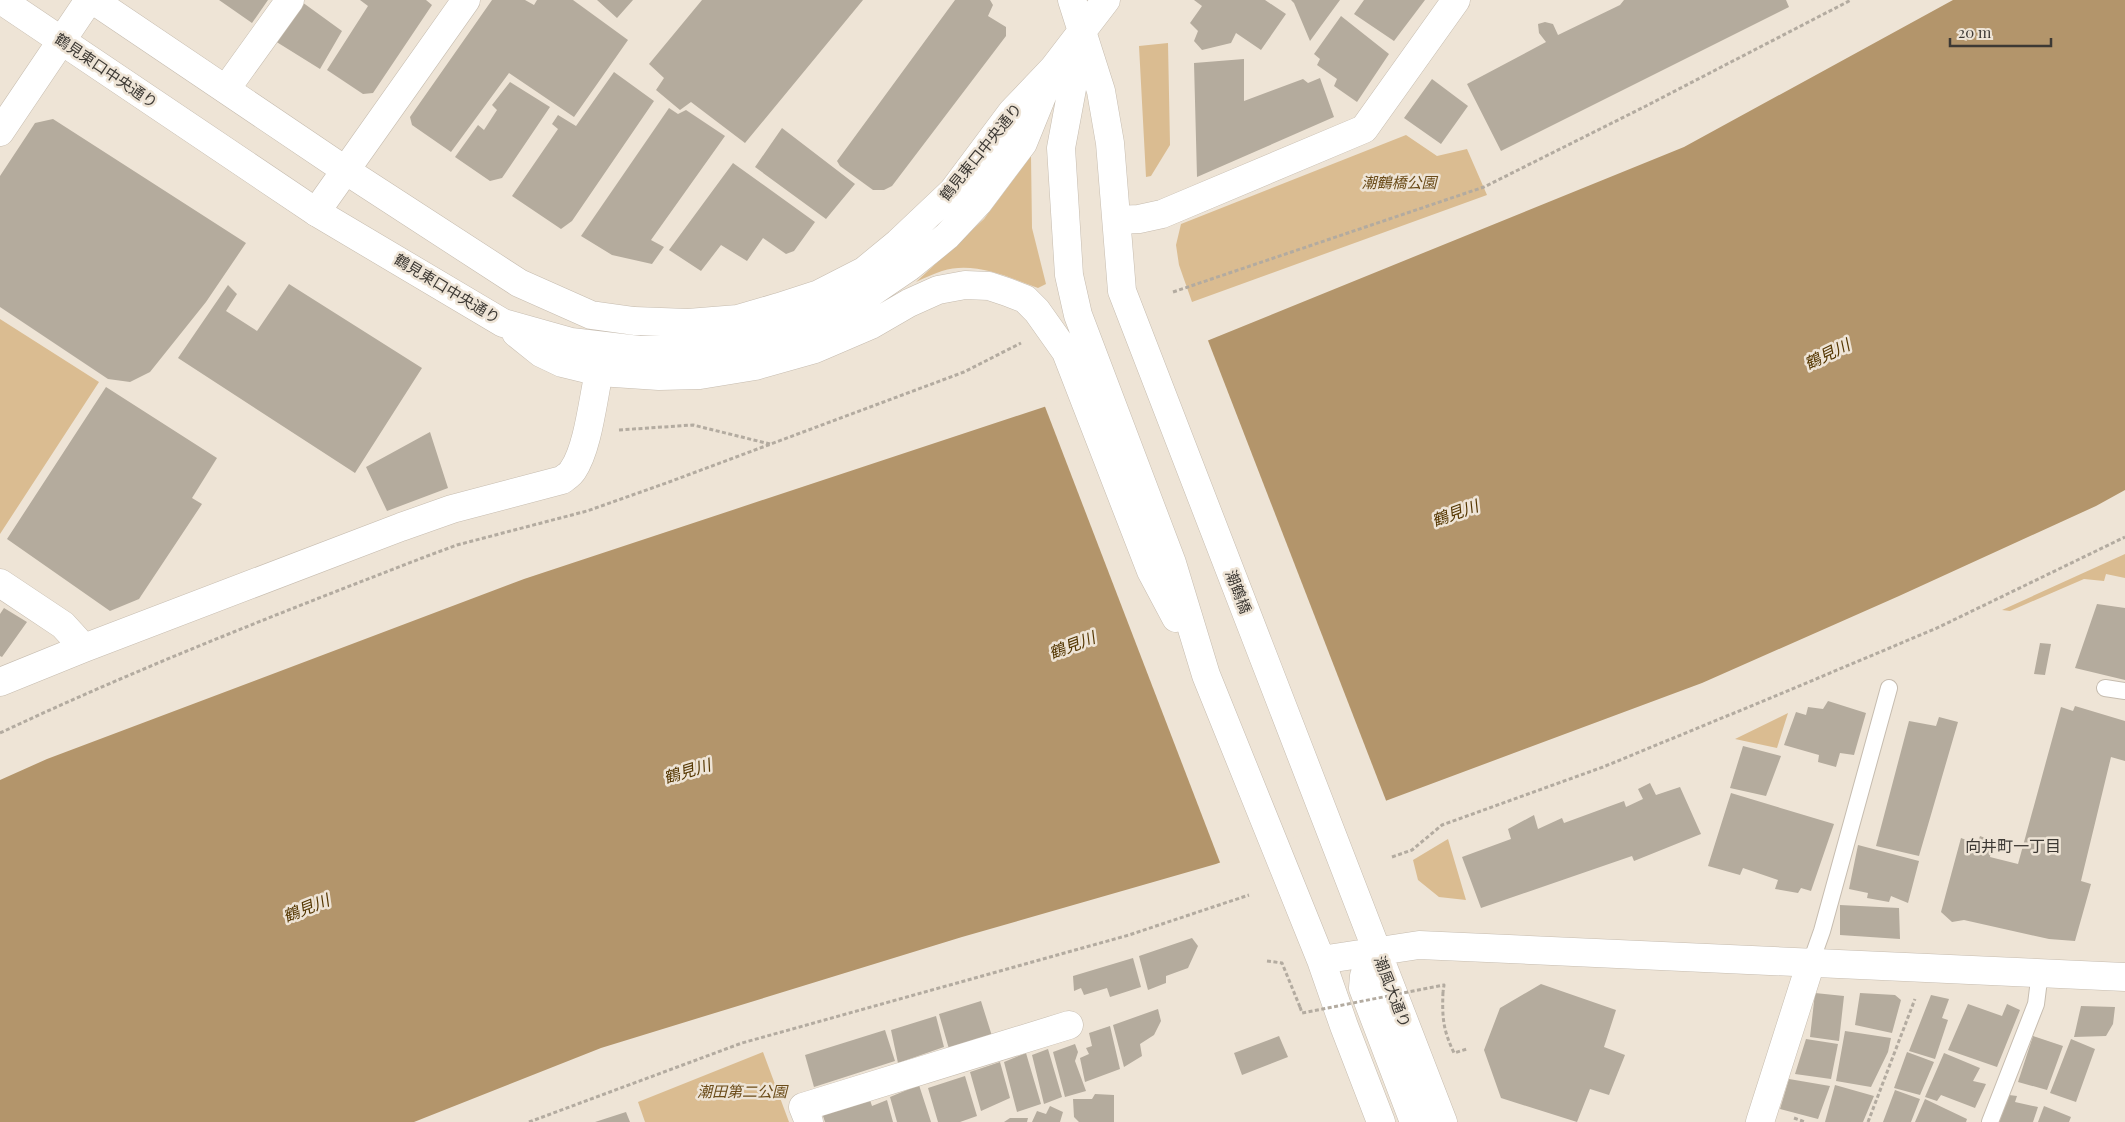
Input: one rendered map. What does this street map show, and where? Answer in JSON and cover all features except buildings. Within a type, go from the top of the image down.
[{"type":"street","name":"鶴見東口中央通り","points":[[1,0],[316,212],[503,323],[571,342],[639,350],[678,350],[712,346],[783,332],[826,317],[865,297],[909,267],[947,236],[978,203],[1023,143],[1053,69]]},
{"type":"street","points":[[0,132],[89,0]]},
{"type":"street","name":"鶴見東口中央通り","points":[[93,0],[345,170],[520,283],[591,315],[634,321],[688,323],[738,318],[820,294],[864,272],[898,244],[953,191],[1012,112],[1053,69],[1106,0]]},
{"type":"street","points":[[226,89],[290,0]]},
{"type":"street","points":[[316,212],[466,0]]},
{"type":"street","name":"潮鶴橋","points":[[1072,0],[1101,91],[1110,143],[1122,290],[1341,861]]},
{"type":"street","points":[[1117,220],[1139,219],[1162,214],[1364,129],[1456,0]]},
{"type":"street","points":[[1083,31],[1061,148],[1069,275],[1078,315],[1078,348],[1172,563],[1206,675],[1321,960],[1344,1026],[1382,1122]]},
{"type":"street","points":[[503,323],[541,353],[562,363],[599,372],[659,376],[700,375],[755,366],[815,349],[871,325],[909,303],[938,290],[965,285],[989,286],[1025,300],[1049,326],[1078,348]]},
{"type":"street","points":[[0,682],[84,648],[443,512],[562,480],[573,471],[578,459],[587,431],[599,372]]},
{"type":"street","points":[[0,583],[63,625],[84,648]]},
{"type":"street","name":"潮風大通り","points":[[1341,861],[1443,1122]]},
{"type":"street","points":[[1321,960],[1419,945],[2125,977]]},
{"type":"street","points":[[1377,951],[1364,976],[1363,988],[1414,1122]]},
{"type":"street","points":[[1760,1122],[1811,962]]},
{"type":"street","points":[[809,1122],[803,1107],[1069,1025]]},
{"type":"lane","points":[[1811,962],[1822,931],[1889,688]]},
{"type":"lane","points":[[2105,688],[2125,691]]},
{"type":"lane","points":[[1990,1122],[2036,1004],[2040,972]]},
{"type":"path","points":[[1173,292],[1484,187],[1644,107],[1850,0]]},
{"type":"path","points":[[0,732],[165,659],[422,558],[457,545],[587,511],[964,372],[1027,340]]},
{"type":"path","points":[[616,430],[693,426],[770,444]]},
{"type":"path","points":[[1392,857],[1417,847],[1431,832],[1442,825],[1603,767],[1800,686],[1937,628],[2125,537]]},
{"type":"path","points":[[529,1122],[742,1043],[1129,935],[1249,895]]},
{"type":"path","points":[[1267,961],[1282,963],[1302,1013],[1444,985],[1441,1020],[1454,1053],[1467,1049]]},
{"type":"path","points":[[1868,1122],[1917,993]]},
{"type":"green space","points":[[1168,43],[1170,145],[1151,176],[1146,177],[1139,46]]},
{"type":"green space","name":"潮鶴橋公園","points":[[1406,135],[1437,156],[1467,149],[1487,195],[1192,302],[1179,265],[1176,245],[1181,224]]},
{"type":"green space","points":[[1031,156],[1032,228],[1046,284],[1038,288],[991,272],[966,268],[942,271],[916,282],[984,219]]},
{"type":"green space","points":[[0,319],[99,382],[0,534]]},
{"type":"green space","points":[[2125,554],[2125,578],[2106,574],[2104,581],[2084,579],[2010,611],[2002,610]]},
{"type":"green space","points":[[1788,713],[1777,748],[1735,739]]},
{"type":"green space","points":[[1448,839],[1466,900],[1439,897],[1418,880],[1413,860]]},
{"type":"green space","name":"潮田第二公園","points":[[763,1052],[789,1122],[645,1122],[638,1102]]},
{"type":"water","name":"鶴見川","points":[[1953,0],[2125,0],[2125,490],[2096,506],[1899,596],[1702,683],[1216,864],[962,937],[601,1048],[414,1122],[0,1122],[0,780],[47,759],[524,579],[1044,407],[1684,147]]},
{"type":"pier","points":[[1207,338],[1387,803],[1221,865],[1044,404]]},
{"type":"district","name":"向井町一丁目","points":[[2013,846]]}]
